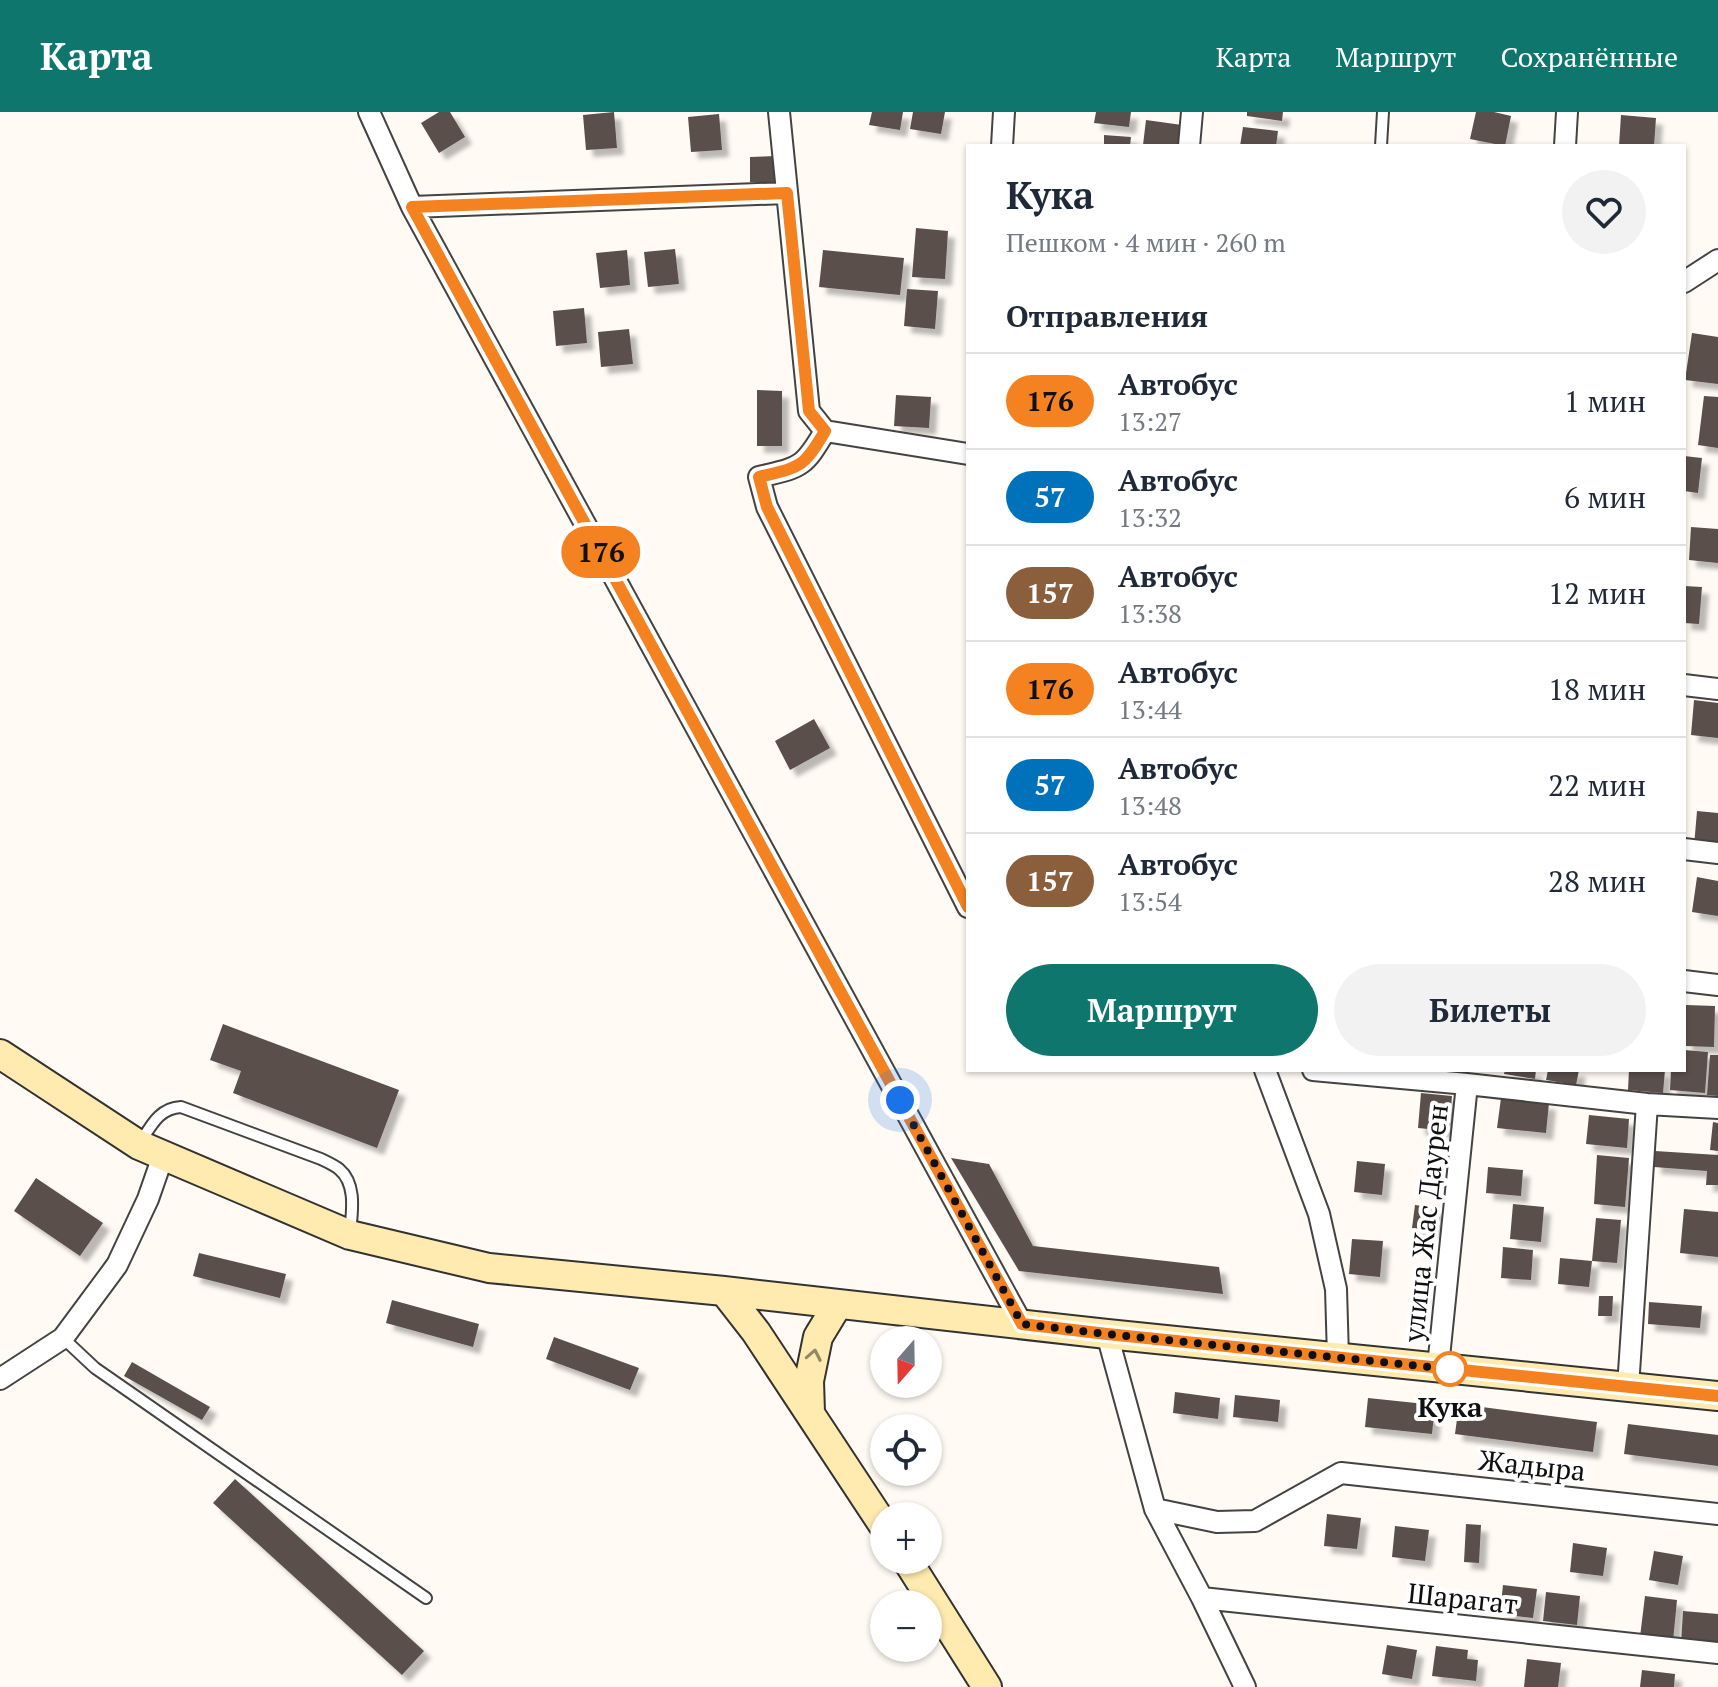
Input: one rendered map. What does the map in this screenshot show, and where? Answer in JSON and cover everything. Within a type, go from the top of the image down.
[{"type":"main road","points":[[0,1054],[151,1151],[350,1235],[489,1268],[1718,1396]]},
{"type":"main road","points":[[724,1291],[756,1332],[870,1505]]},
{"type":"main road","points":[[810,1413],[809,1381],[815,1347],[838,1304]]},
{"type":"main road","points":[[916,1574],[987,1687]]},
{"type":"street","points":[[369,112],[412,207],[1022,1324]]},
{"type":"street","points":[[779,112],[809,411],[825,431],[966,454]]},
{"type":"street","points":[[1002,144],[1004,112]]},
{"type":"street","points":[[1189,144],[1192,112]]},
{"type":"street","points":[[1565,144],[1567,112]]},
{"type":"street","points":[[412,207],[787,193]]},
{"type":"street","points":[[1686,281],[1718,260]]},
{"type":"street","points":[[825,431],[810,458],[794,468],[759,477],[767,507],[966,903]]},
{"type":"street","points":[[1686,685],[1718,689]]},
{"type":"street","points":[[1686,849],[1718,853]]},
{"type":"street","points":[[1686,981],[1718,985]]},
{"type":"street","points":[[1266,1072],[1319,1214],[1336,1289],[1338,1357]]},
{"type":"street","points":[[1335,1072],[1647,1104],[1718,1108]]},
{"type":"street","name":"улица Жас Даурен","points":[[1438,1367],[1467,1084]]},
{"type":"street","points":[[1628,1387],[1647,1104]]},
{"type":"street","points":[[0,1379],[63,1338],[117,1265],[148,1199],[151,1151]]},
{"type":"street","points":[[1107,1334],[1155,1509],[1245,1687]]},
{"type":"street","name":"Жадыра","points":[[1155,1509],[1217,1522],[1255,1521],[1341,1473],[1718,1514]]},
{"type":"street","name":"Шарагат","points":[[1202,1598],[1718,1653]]},
{"type":"lane","points":[[1381,144],[1383,112]]},
{"type":"lane","points":[[151,1151],[162,1112],[181,1107],[321,1159],[339,1169],[349,1181],[352,1201],[350,1235]]},
{"type":"lane","points":[[63,1338],[95,1368],[426,1598]]},
{"type":"building","points":[[439,112],[450,112],[465,137],[439,153],[421,123]]},
{"type":"building","points":[[614,112],[617,148],[586,150],[583,115]]},
{"type":"building","points":[[872,112],[903,112],[900,130],[869,125]]},
{"type":"building","points":[[913,112],[945,112],[941,134],[910,129]]},
{"type":"building","points":[[1096,112],[1131,112],[1129,127],[1094,123]]},
{"type":"building","points":[[1247,112],[1283,112],[1282,121],[1247,116]]},
{"type":"building","points":[[1476,112],[1511,116],[1505,144],[1470,139]]},
{"type":"building","points":[[719,114],[722,150],[691,152],[688,117]]},
{"type":"building","points":[[1621,115],[1656,118],[1654,144],[1619,144]]},
{"type":"building","points":[[1146,120],[1182,125],[1179,144],[1143,144]]},
{"type":"building","points":[[1243,127],[1278,131],[1276,144],[1240,144]]},
{"type":"building","points":[[1104,135],[1131,137],[1130,144],[1104,144]]},
{"type":"building","points":[[776,156],[776,182],[750,182],[750,157]]},
{"type":"building","points":[[916,228],[948,231],[945,279],[912,277]]},
{"type":"building","points":[[675,249],[679,284],[648,287],[644,252]]},
{"type":"building","points":[[627,250],[630,285],[600,288],[596,253]]},
{"type":"building","points":[[823,250],[904,258],[900,295],[819,287]]},
{"type":"building","points":[[907,289],[938,291],[935,329],[904,326]]},
{"type":"building","points":[[584,308],[587,343],[556,346],[553,311]]},
{"type":"building","points":[[629,329],[633,364],[601,367],[598,332]]},
{"type":"building","points":[[1692,333],[1718,337],[1718,384],[1686,380]]},
{"type":"building","points":[[757,390],[782,391],[782,446],[757,446]]},
{"type":"building","points":[[896,395],[931,397],[929,428],[894,426]]},
{"type":"building","points":[[1704,396],[1718,397],[1718,448],[1698,445]]},
{"type":"building","points":[[1686,456],[1702,458],[1698,493],[1686,491]]},
{"type":"building","points":[[1691,527],[1718,529],[1718,563],[1689,560]]},
{"type":"building","points":[[1686,586],[1702,587],[1699,624],[1686,623]]},
{"type":"building","points":[[1694,700],[1718,703],[1718,738],[1691,735]]},
{"type":"building","points":[[814,719],[830,748],[790,770],[775,741]]},
{"type":"building","points":[[1697,811],[1718,813],[1718,849],[1694,846]]},
{"type":"building","points":[[1697,877],[1718,881],[1718,916],[1692,912]]},
{"type":"building","points":[[1686,1005],[1715,1006],[1714,1047],[1686,1046]]},
{"type":"building","points":[[223,1024],[399,1090],[377,1148],[233,1093],[241,1071],[210,1060]]},
{"type":"building","points":[[1686,1050],[1708,1052],[1705,1093],[1670,1090],[1671,1072],[1686,1072]]},
{"type":"building","points":[[1710,1055],[1718,1055],[1718,1096],[1707,1095]]},
{"type":"building","points":[[1504,1072],[1536,1072],[1535,1079]]},
{"type":"building","points":[[1548,1072],[1579,1072],[1576,1085],[1546,1080]]},
{"type":"building","points":[[1629,1072],[1665,1072],[1663,1093],[1628,1090]]},
{"type":"building","points":[[1421,1093],[1452,1096],[1449,1131],[1418,1128]]},
{"type":"building","points":[[1501,1098],[1549,1103],[1546,1133],[1497,1128]]},
{"type":"building","points":[[1589,1115],[1629,1119],[1627,1148],[1586,1144]]},
{"type":"building","points":[[1713,1122],[1718,1123],[1718,1151],[1710,1150]]},
{"type":"building","points":[[1655,1151],[1718,1155],[1718,1185],[1706,1185],[1707,1171],[1654,1167]]},
{"type":"building","points":[[1597,1155],[1629,1158],[1625,1207],[1594,1204]]},
{"type":"building","points":[[951,1158],[989,1164],[1033,1246],[1219,1267],[1223,1294],[1019,1271]]},
{"type":"building","points":[[1357,1161],[1385,1164],[1382,1195],[1354,1192]]},
{"type":"building","points":[[1488,1167],[1523,1170],[1521,1196],[1486,1193]]},
{"type":"building","points":[[36,1178],[103,1223],[80,1256],[14,1211]]},
{"type":"building","points":[[1513,1204],[1544,1207],[1541,1242],[1510,1239]]},
{"type":"building","points":[[1415,1205],[1436,1208],[1433,1231],[1412,1228]]},
{"type":"building","points":[[1684,1209],[1718,1212],[1718,1257],[1680,1253]]},
{"type":"building","points":[[1596,1218],[1621,1220],[1617,1263],[1592,1261]]},
{"type":"building","points":[[1352,1239],[1383,1241],[1380,1277],[1349,1274]]},
{"type":"building","points":[[1503,1247],[1533,1250],[1531,1280],[1501,1278]]},
{"type":"building","points":[[199,1253],[286,1274],[280,1298],[193,1276]]},
{"type":"building","points":[[1560,1258],[1592,1261],[1589,1287],[1558,1284]]},
{"type":"building","points":[[1599,1296],[1613,1296],[1612,1316],[1598,1316]]},
{"type":"building","points":[[392,1300],[479,1324],[473,1347],[386,1323]]},
{"type":"building","points":[[1649,1302],[1702,1306],[1700,1328],[1648,1324]]},
{"type":"building","points":[[554,1337],[639,1368],[630,1390],[546,1359]]},
{"type":"building","points":[[132,1362],[210,1407],[202,1420],[124,1376]]},
{"type":"building","points":[[1175,1392],[1220,1398],[1218,1419],[1173,1413]]},
{"type":"building","points":[[1235,1395],[1280,1400],[1278,1422],[1233,1417]]},
{"type":"building","points":[[1368,1398],[1435,1405],[1432,1434],[1365,1427]]},
{"type":"building","points":[[1459,1404],[1597,1422],[1593,1452],[1455,1434]]},
{"type":"building","points":[[1628,1424],[1718,1435],[1718,1466],[1624,1454]]},
{"type":"building","points":[[235,1479],[424,1651],[402,1675],[213,1503]]},
{"type":"building","points":[[1327,1514],[1361,1518],[1357,1549],[1324,1546]]},
{"type":"building","points":[[1466,1524],[1481,1525],[1479,1563],[1464,1562]]},
{"type":"building","points":[[1395,1526],[1429,1530],[1425,1561],[1392,1557]]},
{"type":"building","points":[[1573,1543],[1607,1548],[1603,1576],[1570,1572]]},
{"type":"building","points":[[1654,1551],[1683,1556],[1678,1585],[1649,1580]]},
{"type":"building","points":[[1503,1585],[1537,1589],[1533,1618],[1500,1614]]},
{"type":"building","points":[[1546,1592],[1580,1596],[1577,1625],[1543,1621]]},
{"type":"building","points":[[1645,1596],[1677,1600],[1673,1641],[1640,1637]]},
{"type":"building","points":[[1683,1611],[1718,1614],[1718,1646],[1681,1643]]},
{"type":"building","points":[[1387,1645],[1417,1650],[1412,1679],[1382,1674]]},
{"type":"building","points":[[1436,1646],[1468,1650],[1467,1659],[1478,1660],[1476,1681],[1432,1676]]},
{"type":"building","points":[[1527,1659],[1561,1663],[1558,1687],[1524,1687]]},
{"type":"building","points":[[1642,1670],[1675,1674],[1674,1687],[1640,1687]]},
{"type":"bus line","name":"176","points":[[966,903],[767,507],[759,477],[794,468],[810,458],[825,431],[809,411],[787,193],[412,207],[1022,1324],[1718,1396]]},
{"type":"place","name":"Кука","points":[[1450,1369]]},
{"type":"route","points":[[900,1100],[1022,1324],[1450,1369]]}]
